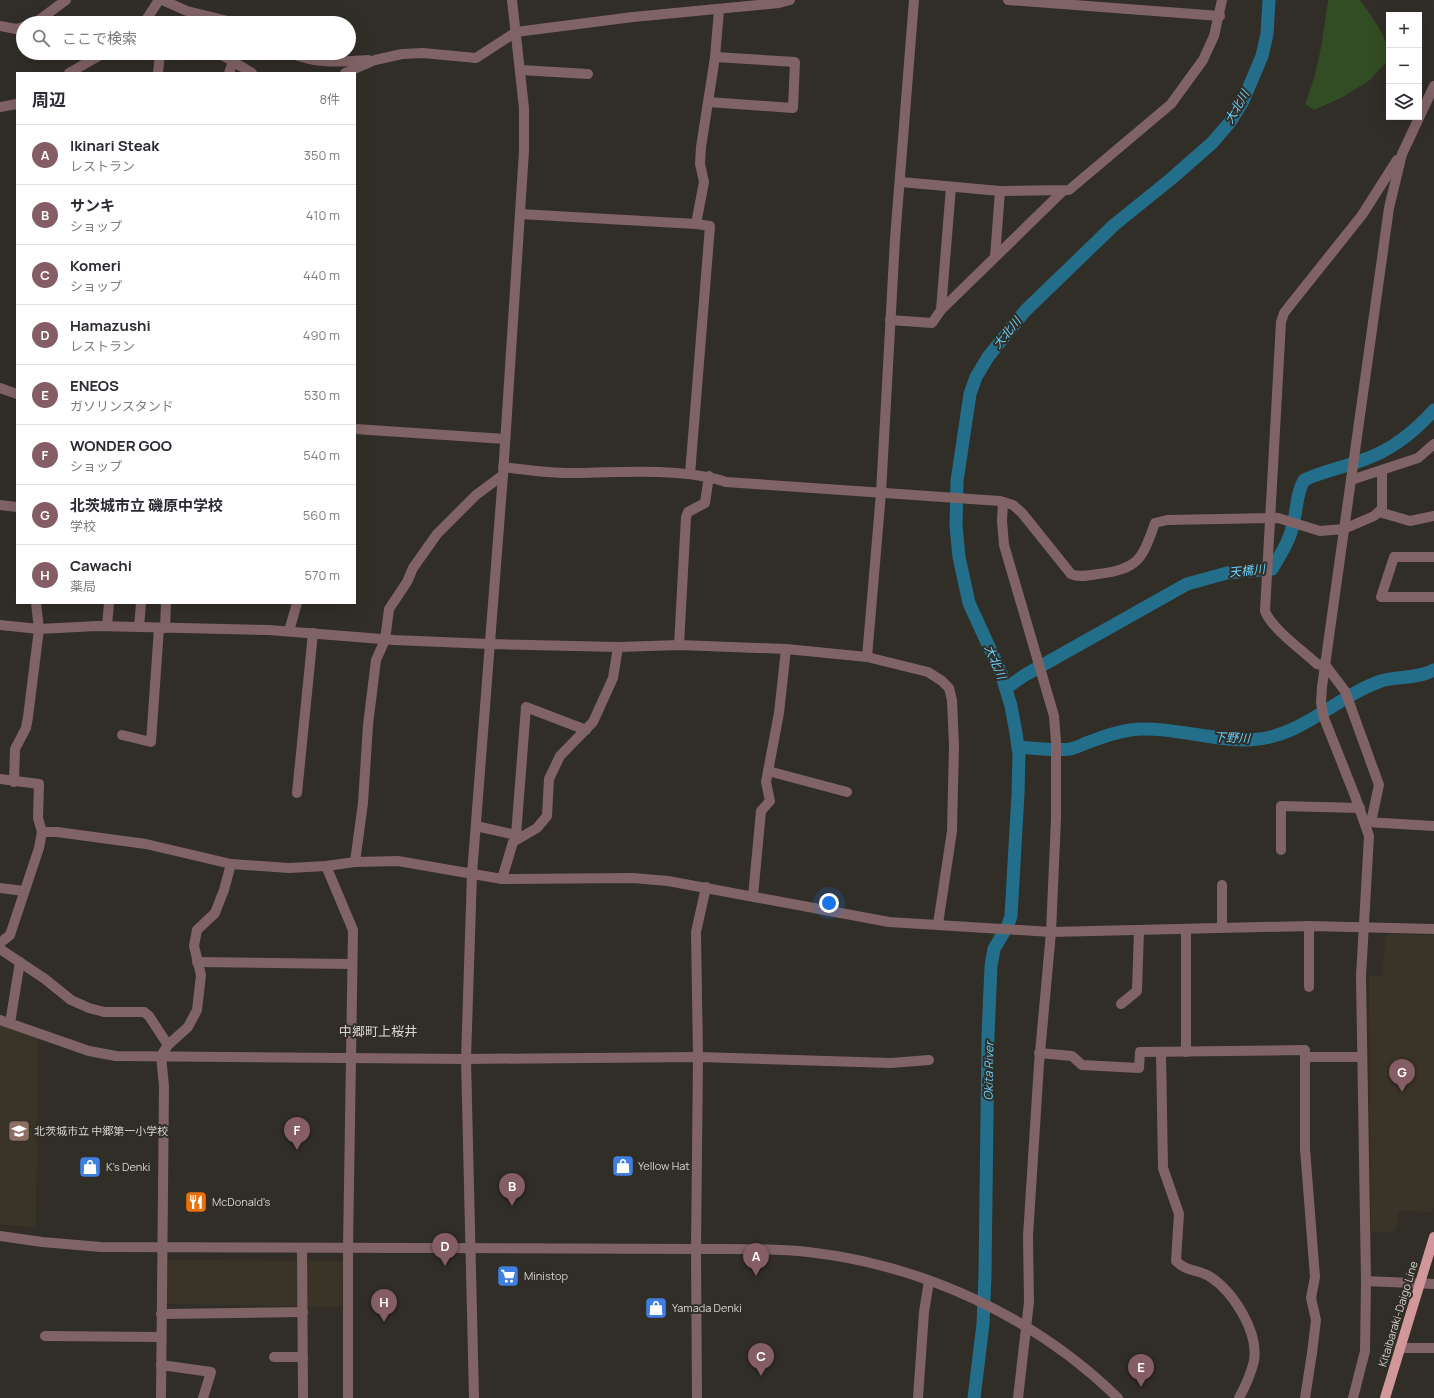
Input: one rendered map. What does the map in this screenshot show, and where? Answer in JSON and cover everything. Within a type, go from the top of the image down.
[{"type":"main road","name":"Kitaibaraki-Daigo Line","points":[[1385,1398],[1434,1237]]},
{"type":"street","points":[[44,16],[66,0]]},
{"type":"street","points":[[149,16],[159,0]]},
{"type":"street","points":[[162,0],[187,11],[207,16]]},
{"type":"street","points":[[474,1398],[466,1060],[472,874],[503,471],[524,151],[524,108],[521,70],[512,0]]},
{"type":"street","points":[[313,60],[329,63],[375,60],[402,54],[476,58],[516,32],[633,17],[719,10],[790,0]]},
{"type":"street","points":[[868,657],[881,493],[890,320],[914,0]]},
{"type":"street","points":[[1008,0],[1220,16]]},
{"type":"street","points":[[901,182],[1000,190],[1069,190],[1078,184],[1171,104],[1203,60],[1214,36],[1220,16],[1222,0]]},
{"type":"street","points":[[696,224],[704,182],[700,164],[715,57],[719,10]]},
{"type":"street","points":[[0,26],[16,29]]},
{"type":"street","points":[[708,102],[793,108],[795,62],[715,57]]},
{"type":"street","points":[[71,72],[92,60]]},
{"type":"street","points":[[158,72],[159,60]]},
{"type":"street","points":[[230,60],[250,72]]},
{"type":"street","points":[[347,72],[375,60]]},
{"type":"street","points":[[229,72],[233,62]]},
{"type":"street","points":[[521,70],[588,74]]},
{"type":"street","points":[[1353,1398],[1365,1351],[1366,1281],[1361,976],[1369,846],[1368,822],[1380,785],[1345,691],[1326,666],[1317,664],[1267,617],[1265,611],[1281,322],[1284,313],[1362,215],[1402,154],[1434,86]]},
{"type":"street","points":[[0,107],[16,104]]},
{"type":"street","points":[[1368,822],[1360,808],[1323,712],[1322,687],[1389,208],[1402,154]]},
{"type":"street","points":[[941,310],[951,187]]},
{"type":"street","points":[[995,257],[1000,190]]},
{"type":"street","points":[[890,320],[932,323],[941,310],[1063,191]]},
{"type":"street","points":[[520,214],[710,226],[690,474]]},
{"type":"street","points":[[0,388],[16,394]]},
{"type":"street","points":[[356,429],[505,440]]},
{"type":"street","points":[[1351,480],[1418,458],[1434,444]]},
{"type":"street","points":[[355,862],[363,803],[368,725],[376,660],[385,639],[389,610],[407,582],[413,568],[438,534],[476,495],[503,471],[579,473],[597,471],[690,474],[709,476],[726,482],[907,496],[1001,501],[1013,505],[1022,513],[1071,574],[1075,576],[1119,572],[1132,566],[1146,547],[1154,523],[1167,520],[1278,518],[1320,531],[1344,529],[1374,516],[1382,509],[1382,470]]},
{"type":"street","points":[[680,645],[686,517],[688,512],[705,503],[709,476]]},
{"type":"street","points":[[1001,501],[1004,545],[1054,716],[1056,747],[1056,818],[1039,1053],[1028,1236],[1029,1302],[1025,1326],[1018,1398]]},
{"type":"street","points":[[0,505],[16,507]]},
{"type":"street","points":[[1379,512],[1410,521],[1434,516]]},
{"type":"street","points":[[1434,557],[1394,557],[1381,597],[1434,597]]},
{"type":"street","points":[[14,782],[15,749],[26,728],[39,629],[36,604]]},
{"type":"street","points":[[107,626],[109,604]]},
{"type":"street","points":[[139,627],[141,604]]},
{"type":"street","points":[[122,735],[151,742],[162,628],[166,604]]},
{"type":"street","points":[[289,631],[297,604]]},
{"type":"street","points":[[0,625],[39,629],[107,626],[289,631],[385,639],[490,644],[618,647],[680,645],[786,649],[868,657],[928,672],[942,681],[949,688],[954,746],[952,831],[942,924]]},
{"type":"street","points":[[297,794],[313,633]]},
{"type":"street","points":[[502,879],[512,842],[519,836],[538,828],[547,816],[549,778],[560,756],[593,722],[613,678],[618,647]]},
{"type":"street","points":[[753,896],[761,812],[770,801],[766,782],[779,713],[786,649]]},
{"type":"street","points":[[519,836],[526,707],[586,730]]},
{"type":"street","points":[[768,771],[847,792]]},
{"type":"street","points":[[0,779],[39,784],[38,818],[42,832],[10,935],[0,943]]},
{"type":"street","points":[[1281,850],[1281,806],[1360,808]]},
{"type":"street","points":[[1368,822],[1434,826]]},
{"type":"street","points":[[476,826],[519,836]]},
{"type":"street","points":[[42,832],[57,832],[146,844],[231,864],[288,868],[326,866],[355,862],[398,861],[502,879],[633,878],[668,881],[889,922],[942,924],[1048,932],[1309,926],[1434,929]]},
{"type":"street","points":[[161,1398],[164,1086],[161,1056],[168,1045],[188,1027],[197,1010],[201,975],[194,946],[197,930],[215,913],[224,890],[231,864]]},
{"type":"street","points":[[326,866],[353,930],[348,1248],[348,1398]]},
{"type":"street","points":[[1222,885],[1222,928]]},
{"type":"street","points":[[697,1398],[696,1249],[698,1057],[696,932],[706,887]]},
{"type":"street","points":[[0,888],[24,891]]},
{"type":"street","points":[[1309,926],[1309,987]]},
{"type":"street","points":[[1186,929],[1186,1052]]},
{"type":"street","points":[[1121,1004],[1138,991],[1138,930]]},
{"type":"street","points":[[0,949],[71,1000],[89,1008],[104,1012],[144,1012],[149,1016],[168,1045]]},
{"type":"street","points":[[20,962],[5,1022],[89,1051],[116,1056],[466,1060],[698,1057],[891,1063],[929,1060]]},
{"type":"street","points":[[197,962],[352,964]]},
{"type":"street","points":[[1039,1053],[1072,1056],[1082,1065],[1139,1068],[1140,1052],[1305,1050],[1305,1149],[1315,1276],[1312,1298],[1316,1320],[1304,1398]]},
{"type":"street","points":[[1161,1052],[1163,1168],[1179,1214],[1176,1261],[1183,1268],[1208,1276],[1227,1291],[1239,1307],[1253,1338],[1254,1361],[1239,1398]]},
{"type":"street","points":[[1305,1056],[1362,1057]]},
{"type":"street","points":[[0,1236],[42,1242],[101,1247],[696,1249],[785,1250],[814,1253],[862,1261],[931,1281],[989,1306],[1025,1326],[1077,1362],[1118,1398]]},
{"type":"street","points":[[302,1248],[304,1398]]},
{"type":"street","points":[[918,1398],[924,1312],[931,1281]]},
{"type":"street","points":[[1366,1281],[1421,1282],[1434,1284]]},
{"type":"street","points":[[161,1314],[303,1312]]},
{"type":"street","points":[[45,1336],[161,1337]]},
{"type":"street","points":[[1400,1348],[1434,1348]]},
{"type":"street","points":[[274,1357],[303,1357]]},
{"type":"street","points":[[161,1365],[211,1372],[203,1398]]},
{"type":"shaded area","points":[[1386,934],[1434,935],[1434,1207],[1432,1212],[1398,1211],[1396,1231],[1371,1233],[1369,976],[1382,976]]},
{"type":"shaded area","name":"北茨城市立 中郷第一小学校","points":[[0,1023],[38,1036],[36,1227],[0,1225]]},
{"type":"shaded area","points":[[166,1260],[343,1261],[342,1307],[166,1304]]},
{"type":"green space","points":[[1328,0],[1360,0],[1386,43],[1386,62],[1370,80],[1343,97],[1314,110],[1305,104],[1314,78]]},
{"type":"waterway","name":"大北川","points":[[974,1398],[983,1324],[985,1275],[988,1036],[991,966],[994,949],[1008,925],[1011,916],[1019,755],[1011,706],[1001,673],[969,603],[959,557],[956,526],[957,481],[970,394],[976,377],[988,357],[1025,311],[1114,225],[1171,179],[1212,143],[1230,122],[1243,101],[1262,56],[1267,34],[1269,0]]},
{"type":"waterway","name":"天橋川","points":[[1006,688],[1025,675],[1187,584],[1227,573],[1272,569],[1290,536],[1295,518],[1299,492],[1304,480],[1378,454],[1404,438],[1420,425],[1434,410]]},
{"type":"waterway","name":"下野川","points":[[1018,747],[1064,750],[1075,748],[1115,733],[1144,729],[1174,731],[1235,740],[1268,738],[1302,725],[1364,688],[1381,681],[1421,675],[1434,670]]},
{"type":"place","name":"北茨城市立 磯原中学校","points":[[1402,1092]]},
{"type":"place","name":"北茨城市立 中郷第一小学校","points":[[19,1131]]},
{"type":"place","name":"WONDER GOO","points":[[297,1150]]},
{"type":"place","name":"Yellow Hat","points":[[623,1166]]},
{"type":"place","name":"K's Denki","points":[[90,1167]]},
{"type":"place","name":"McDonald's","points":[[196,1202]]},
{"type":"place","name":"サンキ","points":[[512,1206]]},
{"type":"place","name":"Hamazushi","points":[[445,1266]]},
{"type":"place","name":"Ministop","points":[[508,1276]]},
{"type":"place","name":"Ikinari Steak","points":[[756,1276]]},
{"type":"place","name":"Yamada Denki","points":[[656,1308]]},
{"type":"place","name":"Cawachi","points":[[384,1322]]},
{"type":"place","name":"Komeri","points":[[761,1376]]},
{"type":"place","name":"ENEOS","points":[[1141,1387]]},
{"type":"district","name":"中郷町上桜井","points":[[378,1031]]},
{"type":"water label","name":"Okita River","points":[[989,1071]]}]
